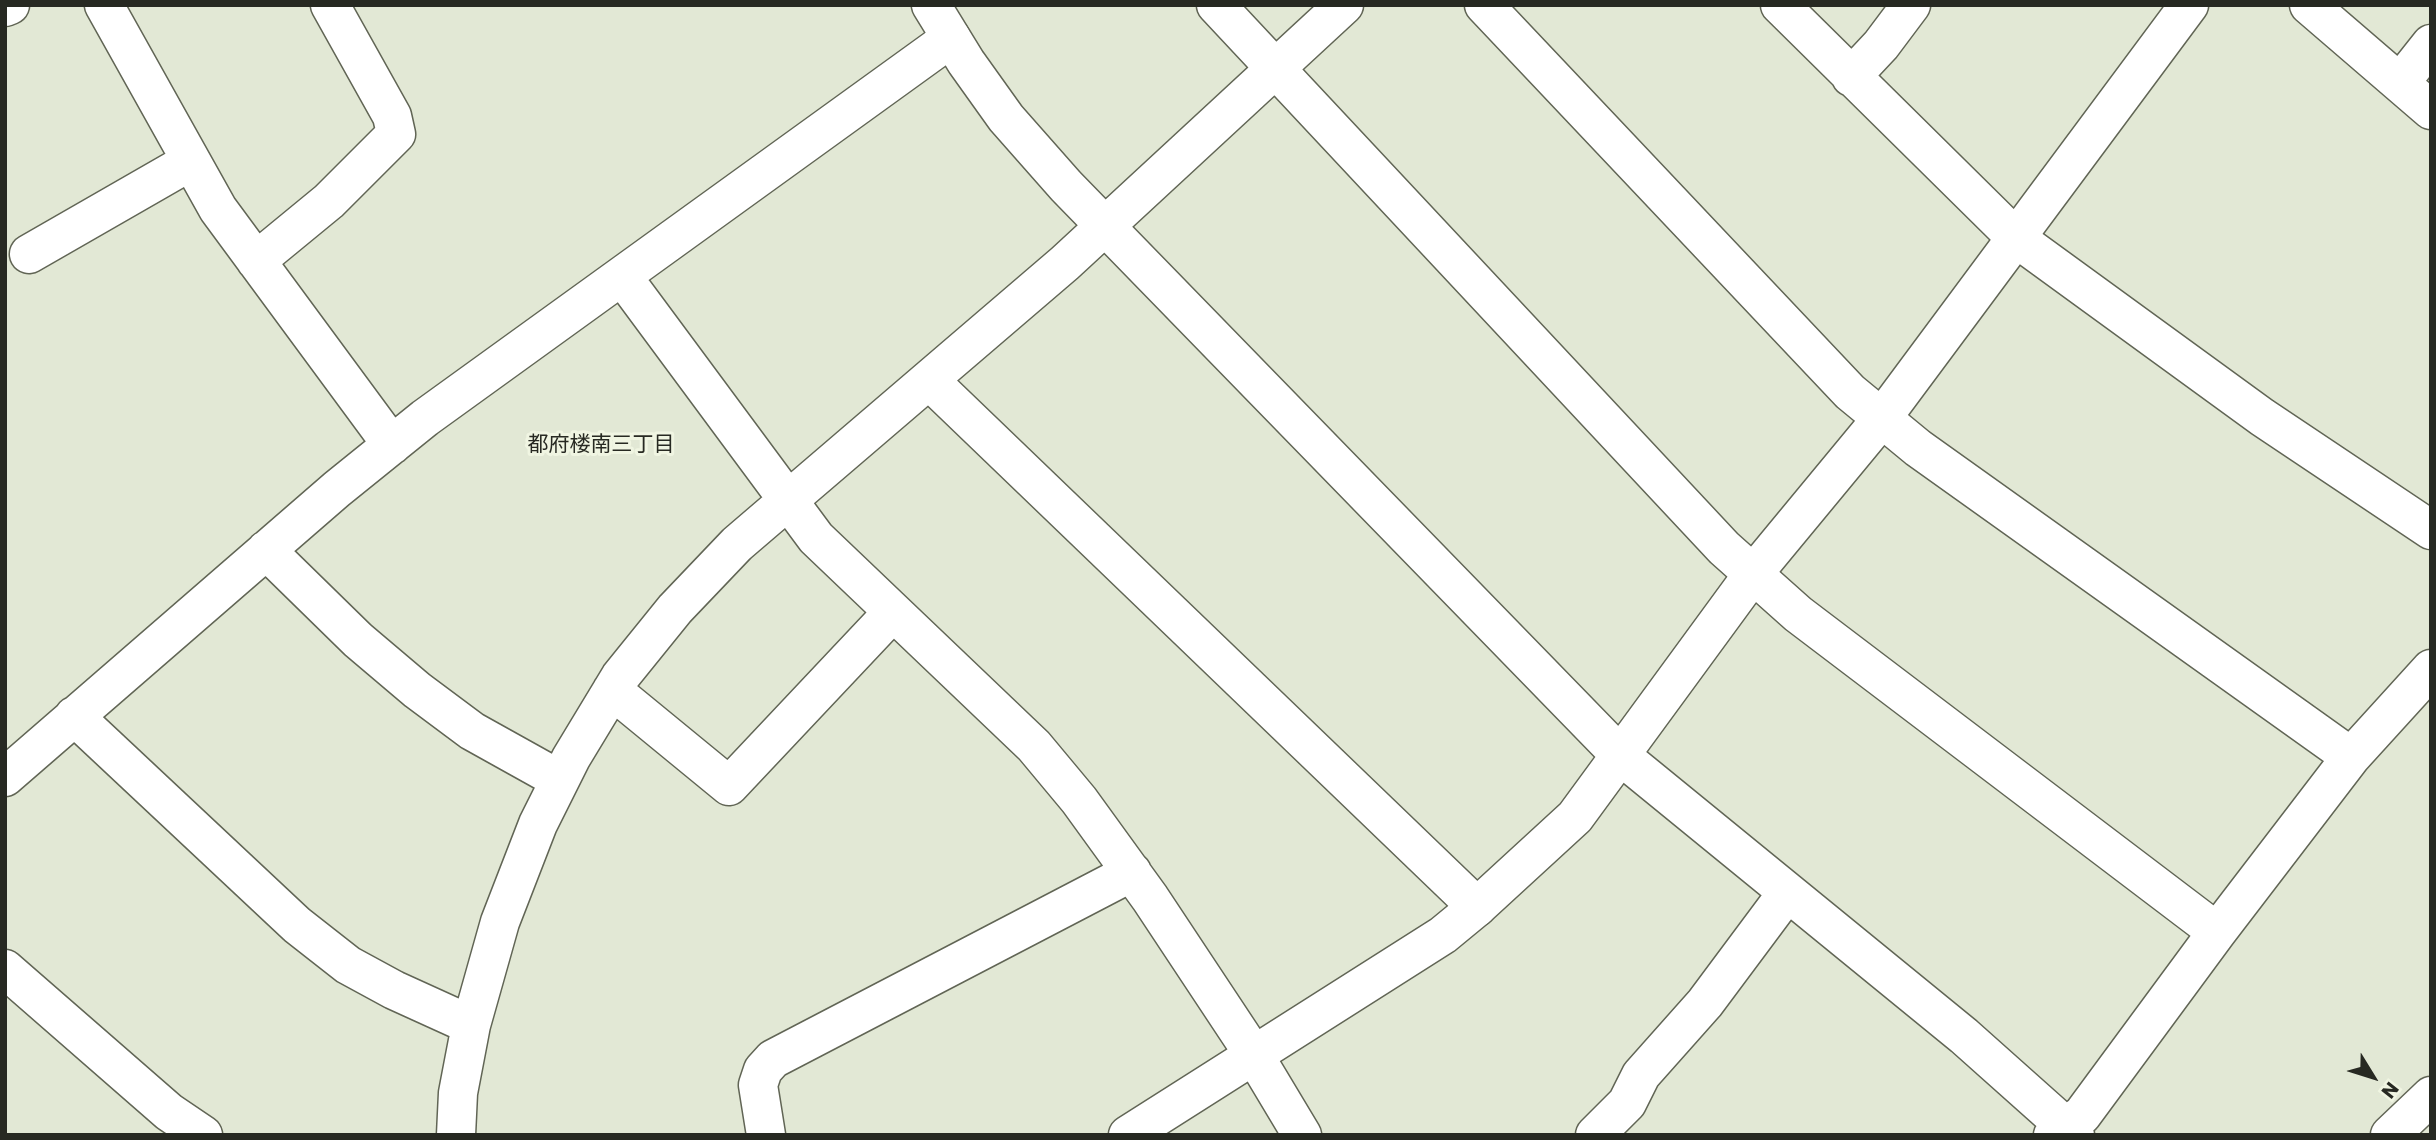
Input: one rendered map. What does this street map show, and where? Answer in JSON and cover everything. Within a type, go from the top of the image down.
[{"type":"street","points":[[5,7],[10,5]]},
{"type":"street","points":[[104,5],[218,209],[392,444]]},
{"type":"street","points":[[256,261],[329,201],[396,134],[392,116],[330,5]]},
{"type":"street","points":[[931,5],[1006,118],[1104,226],[1621,756],[1964,1036],[2064,1132],[2082,1115],[2351,757],[2431,668]]},
{"type":"street","points":[[1216,5],[1724,548],[1753,575],[1798,614],[2217,932]]},
{"type":"street","points":[[456,1135],[458,1093],[471,1025],[500,922],[538,824],[571,758],[612,690],[675,609],[737,544],[1104,226],[1344,5]]},
{"type":"street","points":[[1484,5],[1850,392],[1918,448],[2351,757]]},
{"type":"street","points":[[1780,5],[2016,238],[2262,417],[2431,530]]},
{"type":"street","points":[[1851,77],[1881,45],[1911,5]]},
{"type":"street","points":[[1128,1135],[1443,935],[1574,817],[1753,575],[1882,418],[2189,5]]},
{"type":"street","points":[[2309,5],[2431,110]]},
{"type":"street","points":[[5,777],[392,444],[951,38]]},
{"type":"street","points":[[2400,83],[2431,44]]},
{"type":"street","points":[[29,254],[191,161]]},
{"type":"street","points":[[622,276],[816,538],[1034,746],[1079,800],[1132,872],[1254,1055],[1301,1135]]},
{"type":"street","points":[[929,380],[1477,907]]},
{"type":"street","points":[[266,550],[358,640],[417,690],[472,731],[560,780]]},
{"type":"street","points":[[612,690],[729,786],[893,612]]},
{"type":"street","points":[[74,716],[297,925],[338,957],[394,990],[471,1025]]},
{"type":"street","points":[[766,1135],[758,1086],[763,1070],[773,1059],[1132,872]]},
{"type":"street","points":[[1595,1135],[1627,1103],[1641,1075],[1705,1003],[1787,893]]},
{"type":"street","points":[[5,969],[169,1112],[203,1135]]},
{"type":"street","points":[[2395,1133],[2431,1096]]},
{"type":"district","name":"都府楼南三丁目","points":[[601,446]]}]
